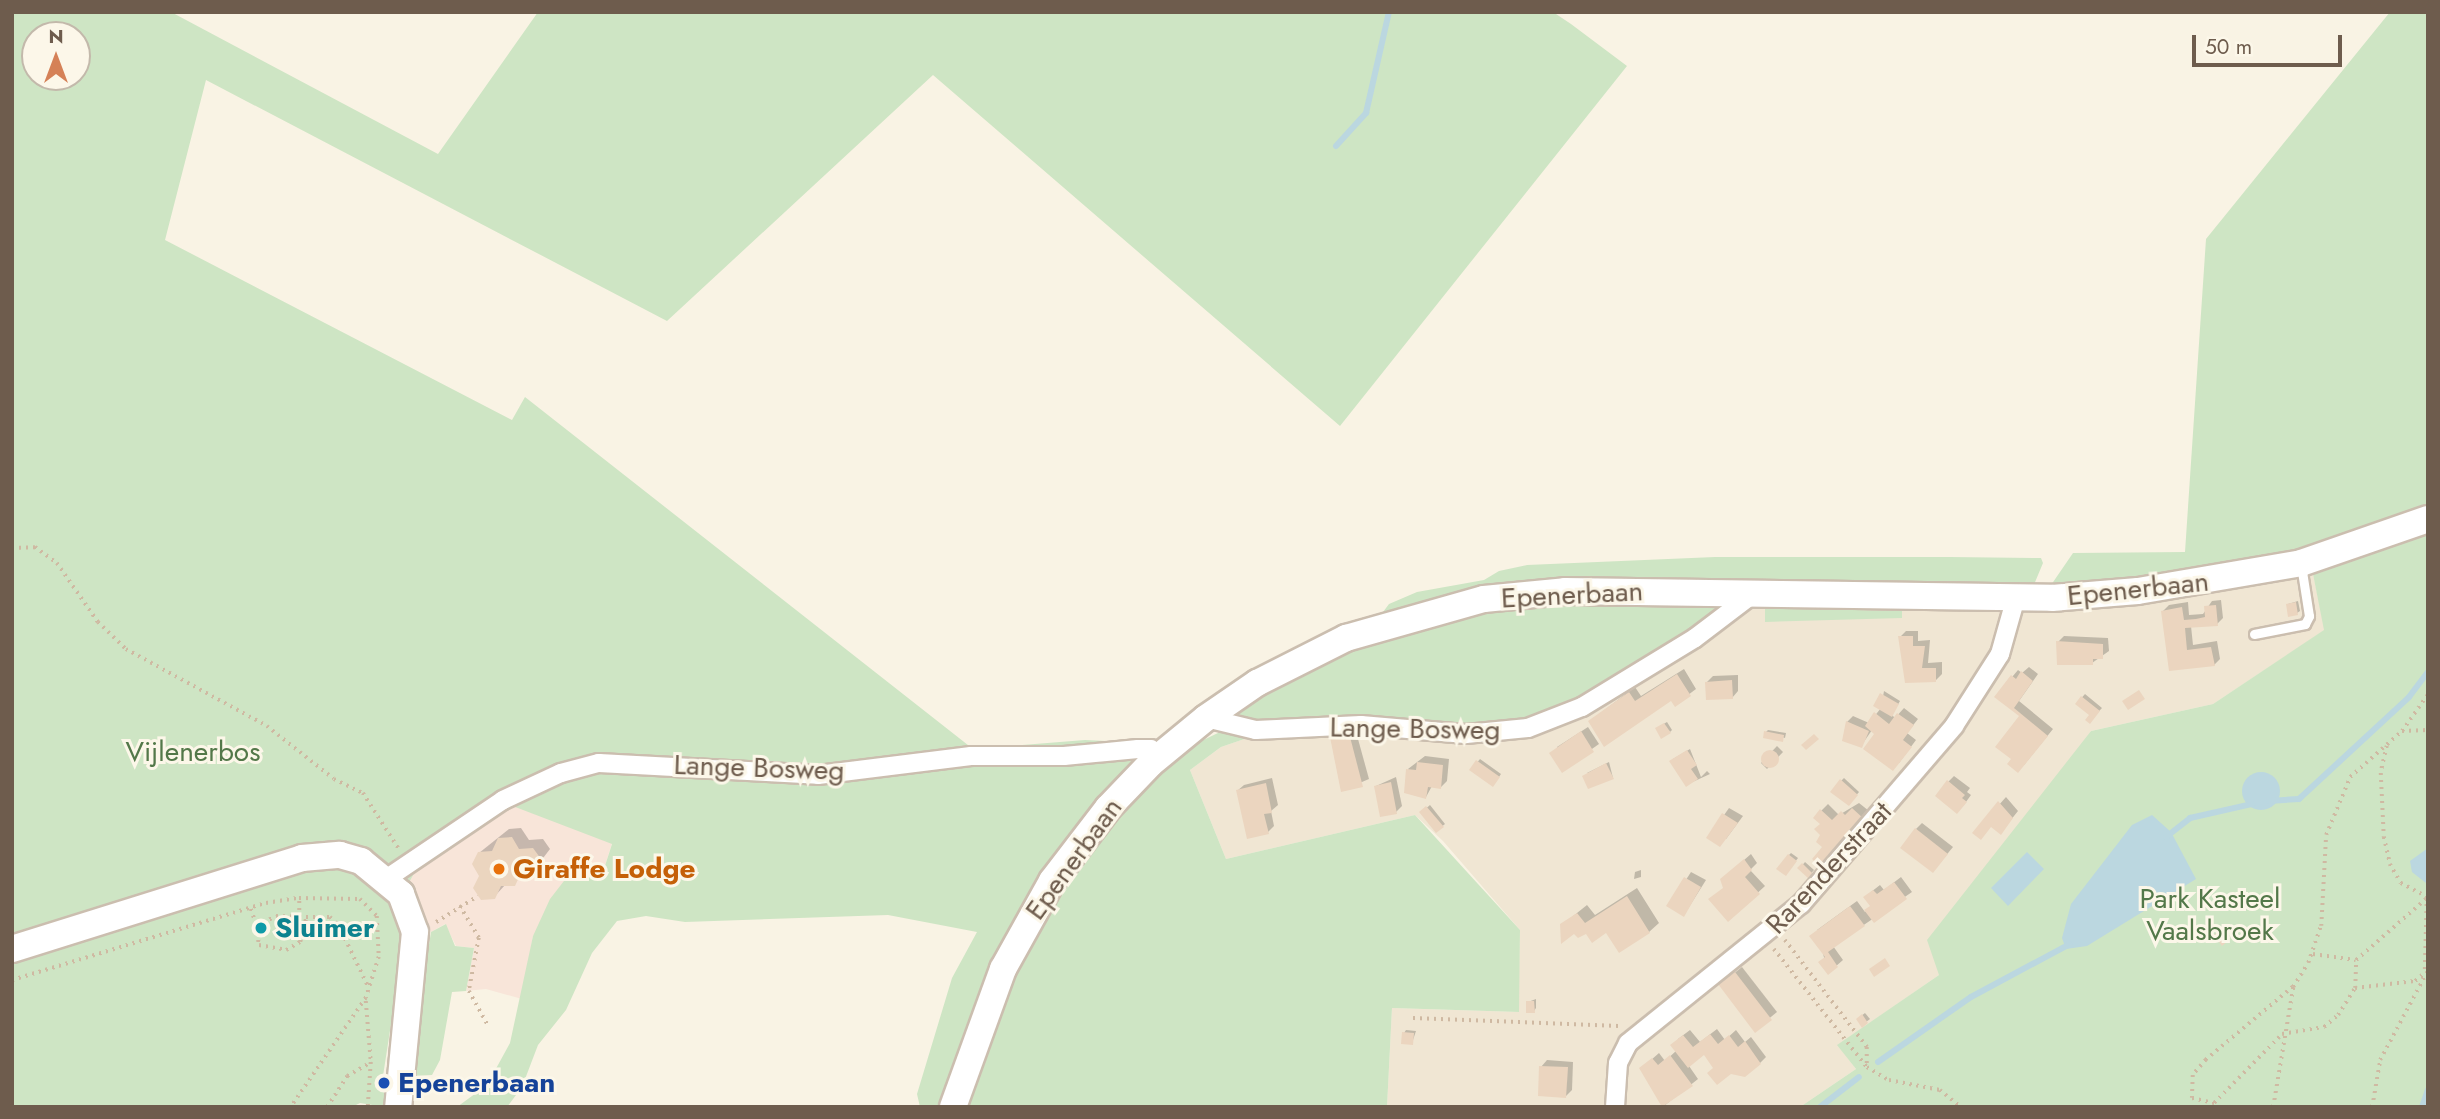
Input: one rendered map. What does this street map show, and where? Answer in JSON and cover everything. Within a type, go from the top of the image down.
[{"type":"street","name":"Epenerbaan","points":[[953,1107],[993,992],[1033,910],[1108,808],[1159,757],[1206,718],[1317,651],[1449,607],[1565,591],[2016,597],[2138,591],[2301,563],[2428,519]]},
{"type":"street","name":"Lange Bosweg","points":[[1206,718],[1256,730],[1362,725],[1466,734],[1528,728],[1561,718],[1591,702],[1695,638],[1754,593]]},
{"type":"street","name":"Rarenderstraat","points":[[1615,1107],[1622,1053],[1646,1028],[1770,932],[1839,865],[1954,726],[2000,654],[2016,597]]},
{"type":"street","name":"Lange Bosweg","points":[[396,871],[503,800],[561,773],[599,763],[818,775],[971,756],[1064,756],[1151,749],[1159,757]]},
{"type":"street","points":[[12,949],[302,858],[340,855],[396,871],[415,932],[398,1107]]},
{"type":"lane","points":[[2254,634],[2305,624],[2309,616],[2301,563]]},
{"type":"path","points":[[12,548],[35,547],[57,563],[97,622],[126,649],[267,726],[334,779],[371,800],[396,871]]},
{"type":"path","points":[[2214,1103],[2192,1098],[2193,1075],[2292,987],[2312,954],[2321,926],[2326,835],[2350,777],[2402,731],[2428,694]]},
{"type":"path","points":[[2402,731],[2428,730]]},
{"type":"path","points":[[2388,744],[2381,773],[2390,864],[2401,883],[2428,897]]},
{"type":"path","points":[[415,932],[478,896]]},
{"type":"path","points":[[2209,1107],[2282,1034],[2324,1027],[2338,1015],[2355,988],[2356,960],[2428,897]]},
{"type":"path","points":[[2372,1107],[2380,1060],[2427,971],[2428,897]]},
{"type":"path","points":[[299,898],[299,917]]},
{"type":"path","points":[[12,980],[251,908],[299,898],[360,899],[377,916],[379,957],[366,999],[371,1062],[368,1107]]},
{"type":"path","points":[[460,906],[479,938],[469,991],[487,1024]]},
{"type":"path","points":[[251,908],[259,945],[286,950],[300,942],[306,918]]},
{"type":"path","points":[[257,926],[276,916],[330,917],[339,926],[368,988]]},
{"type":"path","points":[[1770,932],[1867,1067],[1889,1080],[1940,1090],[1961,1107]]},
{"type":"path","points":[[1770,932],[1856,1031],[1867,1047],[1867,1067]]},
{"type":"path","points":[[2312,954],[2356,960]]},
{"type":"path","points":[[2355,988],[2415,981],[2427,971]]},
{"type":"path","points":[[2273,1107],[2282,1034],[2292,987]]},
{"type":"path","points":[[291,1107],[366,999]]},
{"type":"path","points":[[1413,1018],[1646,1028]]},
{"type":"path","points":[[327,1107],[347,1076],[371,1062]]},
{"type":"shaded area","points":[[2312,569],[2325,630],[2213,704],[2091,731],[1939,975],[1838,1045],[1856,1069],[1800,1107],[1387,1107],[1392,1008],[1518,1012],[1520,930],[1443,841],[1415,815],[1226,859],[1190,770],[1221,747],[1256,735],[1740,598],[1836,602]]},
{"type":"shaded area","points":[[510,804],[612,843],[603,872],[533,936],[522,999],[486,989],[466,991],[474,948],[456,946],[445,924],[431,932],[409,880],[420,862]]},
{"type":"green space","name":"Vijlenerbos","points":[[12,12],[171,12],[438,154],[538,12],[1553,12],[1627,66],[1340,426],[933,75],[667,321],[206,80],[165,240],[512,420],[525,397],[973,749],[1085,740],[1193,745],[1220,732],[1256,735],[1221,747],[1190,770],[1226,859],[1415,815],[1520,930],[1519,1012],[1392,1008],[1387,1107],[920,1107],[917,1094],[952,978],[977,932],[888,915],[685,922],[646,916],[617,921],[592,953],[566,1010],[538,1045],[522,1087],[507,1107],[457,1107],[487,1085],[510,1043],[533,936],[550,899],[574,868],[603,872],[612,844],[510,805],[420,862],[397,905],[405,933],[383,1076],[385,1107],[360,1103],[352,1107],[12,1107]]},
{"type":"green space","points":[[2390,12],[2428,12],[2428,513],[2265,564],[2049,588],[2073,553],[2185,552],[2206,239]]},
{"type":"green space","name":"Park Kasteel Vaalsbroek","points":[[2428,526],[2428,1107],[1800,1107],[1856,1069],[1837,1045],[1939,975],[1927,940],[2091,731],[2213,704],[2324,630],[2312,569]]},
{"type":"green space","points":[[1715,557],[2041,558],[2043,563],[2033,587],[1740,598],[1584,700],[1506,727],[1247,722],[1236,714],[1380,616],[1389,604],[1417,592],[1484,580],[1499,571],[1527,565]]},
{"type":"green space","points":[[1765,608],[1902,611],[1902,618],[1765,622]]},
{"type":"green space","points":[[446,924],[455,946],[474,948],[466,991],[452,992],[440,1060],[432,1075],[408,1076],[431,932]]},
{"type":"water","points":[[2261,772],[2275,777],[2280,791],[2275,805],[2261,810],[2247,805],[2242,791],[2247,777]]},
{"type":"water","points":[[2152,815],[2171,832],[2196,879],[2087,946],[2066,949],[2062,938],[2071,904],[2132,825]]},
{"type":"water","points":[[2428,848],[2426,883],[2412,872],[2410,861]]},
{"type":"water","points":[[2027,852],[2044,869],[2008,906],[1991,888]]},
{"type":"building","points":[[2296,602],[2298,615],[2288,617],[2286,604]]},
{"type":"building","points":[[2216,605],[2218,626],[2185,628],[2187,650],[2211,647],[2215,666],[2169,671],[2161,611],[2182,607],[2184,620],[2196,619],[2205,617],[2204,606]]},
{"type":"building","points":[[1898,636],[1913,636],[1913,646],[1925,646],[1922,668],[1936,668],[1936,682],[1905,683]]},
{"type":"building","points":[[2056,641],[2103,644],[2103,659],[2093,659],[2093,665],[2057,665]]},
{"type":"building","points":[[2021,671],[2033,681],[2014,708],[2048,736],[2018,773],[2007,764],[2011,759],[1995,747],[2019,716],[1994,697],[2011,675],[2016,679]]},
{"type":"building","points":[[1677,674],[1691,696],[1675,707],[1671,701],[1604,747],[1588,721],[1629,692],[1635,701]]},
{"type":"building","points":[[1732,680],[1733,699],[1706,700],[1705,682]]},
{"type":"building","points":[[2139,690],[2145,699],[2128,710],[2122,701]]},
{"type":"building","points":[[1880,693],[1899,704],[1892,717],[1873,706]]},
{"type":"building","points":[[2081,696],[2100,711],[2090,724],[2085,720],[2089,715],[2075,704]]},
{"type":"building","points":[[1874,712],[1889,724],[1897,713],[1914,725],[1903,740],[1912,747],[1893,771],[1863,749],[1874,734],[1865,726]]},
{"type":"building","points":[[1846,721],[1869,731],[1862,748],[1842,741]]},
{"type":"building","points":[[1664,723],[1671,733],[1661,739],[1655,728]]},
{"type":"building","points":[[1581,731],[1594,752],[1562,773],[1549,753]]},
{"type":"building","points":[[1764,731],[1784,735],[1783,742],[1763,738]]},
{"type":"building","points":[[1349,733],[1363,787],[1341,792],[1330,737]]},
{"type":"building","points":[[1814,734],[1819,739],[1806,750],[1801,745]]},
{"type":"building","points":[[1687,750],[1697,765],[1691,769],[1698,779],[1686,787],[1669,761]]},
{"type":"building","points":[[1770,750],[1776,753],[1779,759],[1776,765],[1770,768],[1764,765],[1761,759],[1764,753]]},
{"type":"building","points":[[1476,760],[1500,777],[1493,787],[1469,770]]},
{"type":"building","points":[[1417,762],[1443,765],[1441,789],[1428,787],[1426,799],[1404,793],[1406,769],[1416,770]]},
{"type":"building","points":[[1606,763],[1614,779],[1588,789],[1582,776]]},
{"type":"building","points":[[1840,779],[1858,795],[1849,806],[1830,792]]},
{"type":"building","points":[[1947,780],[1965,795],[1962,798],[1967,802],[1957,814],[1935,796]]},
{"type":"building","points":[[1391,782],[1397,814],[1380,817],[1374,786]]},
{"type":"building","points":[[1266,783],[1272,813],[1264,814],[1269,834],[1247,839],[1236,790]]},
{"type":"building","points":[[1998,801],[2013,818],[2001,835],[1991,827],[1981,840],[1972,833]]},
{"type":"building","points":[[1426,806],[1444,827],[1436,833],[1419,812]]},
{"type":"building","points":[[1852,808],[1864,819],[1821,867],[1812,859],[1822,847],[1816,842],[1820,835],[1814,829],[1820,824],[1813,818],[1820,809],[1832,820],[1841,811],[1845,815]]},
{"type":"building","points":[[1722,813],[1738,823],[1720,847],[1706,838]]},
{"type":"building","points":[[1915,828],[1948,854],[1933,873],[1900,848]]},
{"type":"building","points":[[512,837],[519,849],[533,848],[541,859],[535,872],[521,873],[515,886],[501,886],[495,899],[481,900],[473,888],[479,876],[472,864],[478,852],[492,851],[498,838]]},
{"type":"building","points":[[1788,854],[1797,861],[1786,876],[1776,869]]},
{"type":"building","points":[[1744,859],[1752,870],[1745,877],[1760,894],[1728,922],[1708,899],[1723,888],[1720,879]]},
{"type":"building","points":[[1802,863],[1813,874],[1809,879],[1797,868]]},
{"type":"building","points":[[1684,877],[1701,887],[1684,917],[1666,906]]},
{"type":"building","points":[[1894,882],[1907,899],[1874,923],[1864,910],[1870,906],[1863,897],[1873,890],[1877,894]]},
{"type":"building","points":[[1627,896],[1650,933],[1619,953],[1606,933],[1592,943],[1586,934],[1578,938],[1574,934],[1561,944],[1560,924],[1577,913],[1585,923]]},
{"type":"building","points":[[1850,906],[1865,926],[1828,952],[1838,967],[1828,975],[1818,962],[1825,957],[1809,936]]},
{"type":"building","points":[[2221,929],[2229,940],[2222,946],[2214,935]]},
{"type":"building","points":[[1885,958],[1890,966],[1874,977],[1869,969]]},
{"type":"building","points":[[1735,972],[1772,1020],[1755,1033],[1718,984]]},
{"type":"building","points":[[1526,1001],[1534,1001],[1535,1013],[1526,1013]]},
{"type":"building","points":[[1862,1014],[1868,1023],[1862,1028],[1856,1019]]},
{"type":"building","points":[[1402,1032],[1414,1033],[1413,1045],[1401,1044]]},
{"type":"building","points":[[1710,1034],[1718,1044],[1729,1035],[1738,1047],[1745,1041],[1761,1064],[1745,1077],[1731,1074],[1717,1085],[1707,1073],[1713,1068],[1704,1055],[1688,1068],[1670,1045],[1683,1035],[1693,1047]]},
{"type":"building","points":[[1670,1055],[1693,1086],[1662,1107],[1639,1068],[1652,1058],[1658,1065]]},
{"type":"building","points":[[1539,1066],[1568,1067],[1566,1098],[1538,1096]]},
{"type":"waterway","points":[[1336,146],[1366,113],[1389,12]]},
{"type":"waterway","points":[[2269,801],[2299,799],[2409,697],[2428,672]]},
{"type":"waterway","points":[[2166,837],[2190,818],[2252,804]]},
{"type":"waterway","points":[[1878,1062],[1971,997],[2070,944]]},
{"type":"waterway","points":[[1820,1107],[1859,1077]]},
{"type":"waterway","points":[[2422,1107],[2428,1090]]},
{"type":"place","name":"Giraffe Lodge","points":[[499,869]]},
{"type":"place","name":"Sluimer","points":[[261,928]]},
{"type":"place","name":"Epenerbaan","points":[[384,1083]]}]
